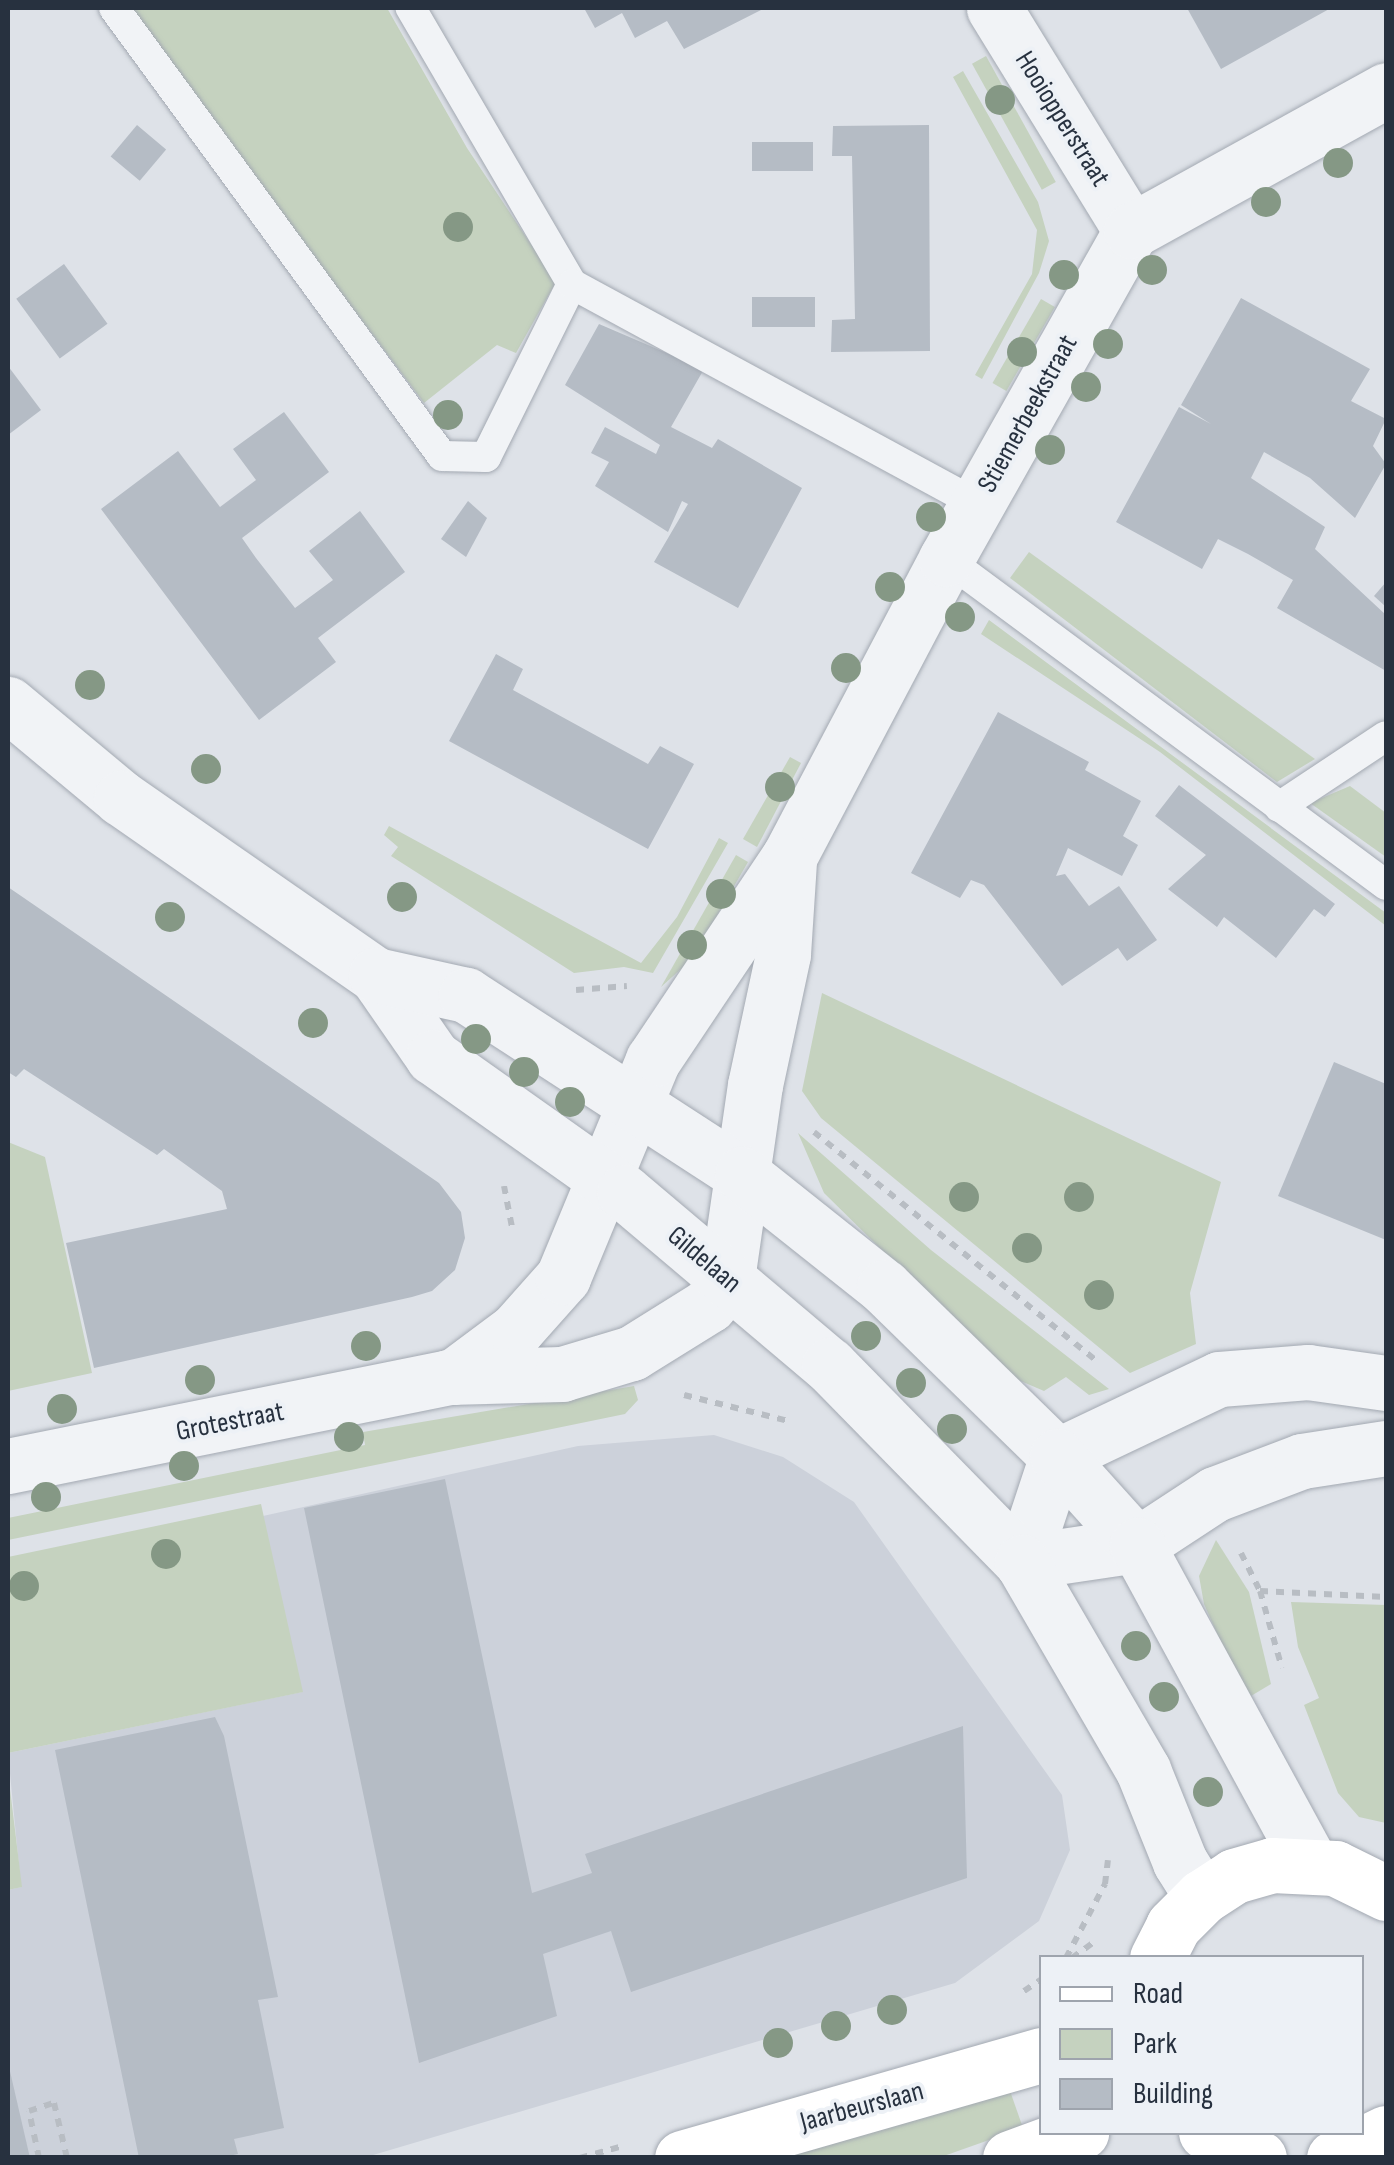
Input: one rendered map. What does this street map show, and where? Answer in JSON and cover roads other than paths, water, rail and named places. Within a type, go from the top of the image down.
[{"type":"main road","points":[[1158,1955],[1173,1926],[1202,1896],[1234,1876],[1272,1864],[1310,1864],[1358,1875],[1386,1893]]},
{"type":"main road","name":"Jaarbeurslaan","points":[[682,2158],[1039,2057]]},
{"type":"main road","points":[[1334,2158],[1386,2134]]},
{"type":"main road","points":[[1010,2158],[1072,2135]]},
{"type":"main road","points":[[1212,2135],[1260,2158]]},
{"type":"street","name":"Hooiopperstraat","points":[[994,8],[1130,231]]},
{"type":"street","points":[[1130,231],[1386,90]]},
{"type":"street","name":"Stiemerbeekstraat","points":[[635,1102],[653,1060],[789,857],[946,559],[1130,231]]},
{"type":"street","name":"Gildelaan","points":[[8,704],[121,798],[376,975],[433,1058],[605,1178],[829,1365],[1022,1562],[1143,1770],[1180,1862],[1202,1896]]},
{"type":"street","name":"Stiemerbeekstraat","points":[[742,1174],[783,954],[789,857]]},
{"type":"street","name":"Gildelaan","points":[[376,975],[466,996],[742,1174],[884,1286],[1057,1456],[1136,1545],[1310,1864]]},
{"type":"street","name":"Grotestraat","points":[[453,1377],[516,1330],[563,1277],[635,1102]]},
{"type":"street","points":[[727,1279],[742,1174]]},
{"type":"street","name":"Grotestraat","points":[[8,1466],[453,1377],[562,1374],[632,1353],[709,1304],[727,1279]]},
{"type":"street","points":[[1386,1384],[1308,1372],[1220,1379],[1057,1456],[1022,1562],[1136,1545],[1215,1494],[1302,1460],[1386,1448]]},
{"type":"lane","points":[[114,8],[442,456],[486,456],[572,284]]},
{"type":"lane","points":[[411,8],[572,284],[977,504]]},
{"type":"lane","points":[[946,559],[1386,886]]},
{"type":"lane","points":[[1279,806],[1386,736]]}]
